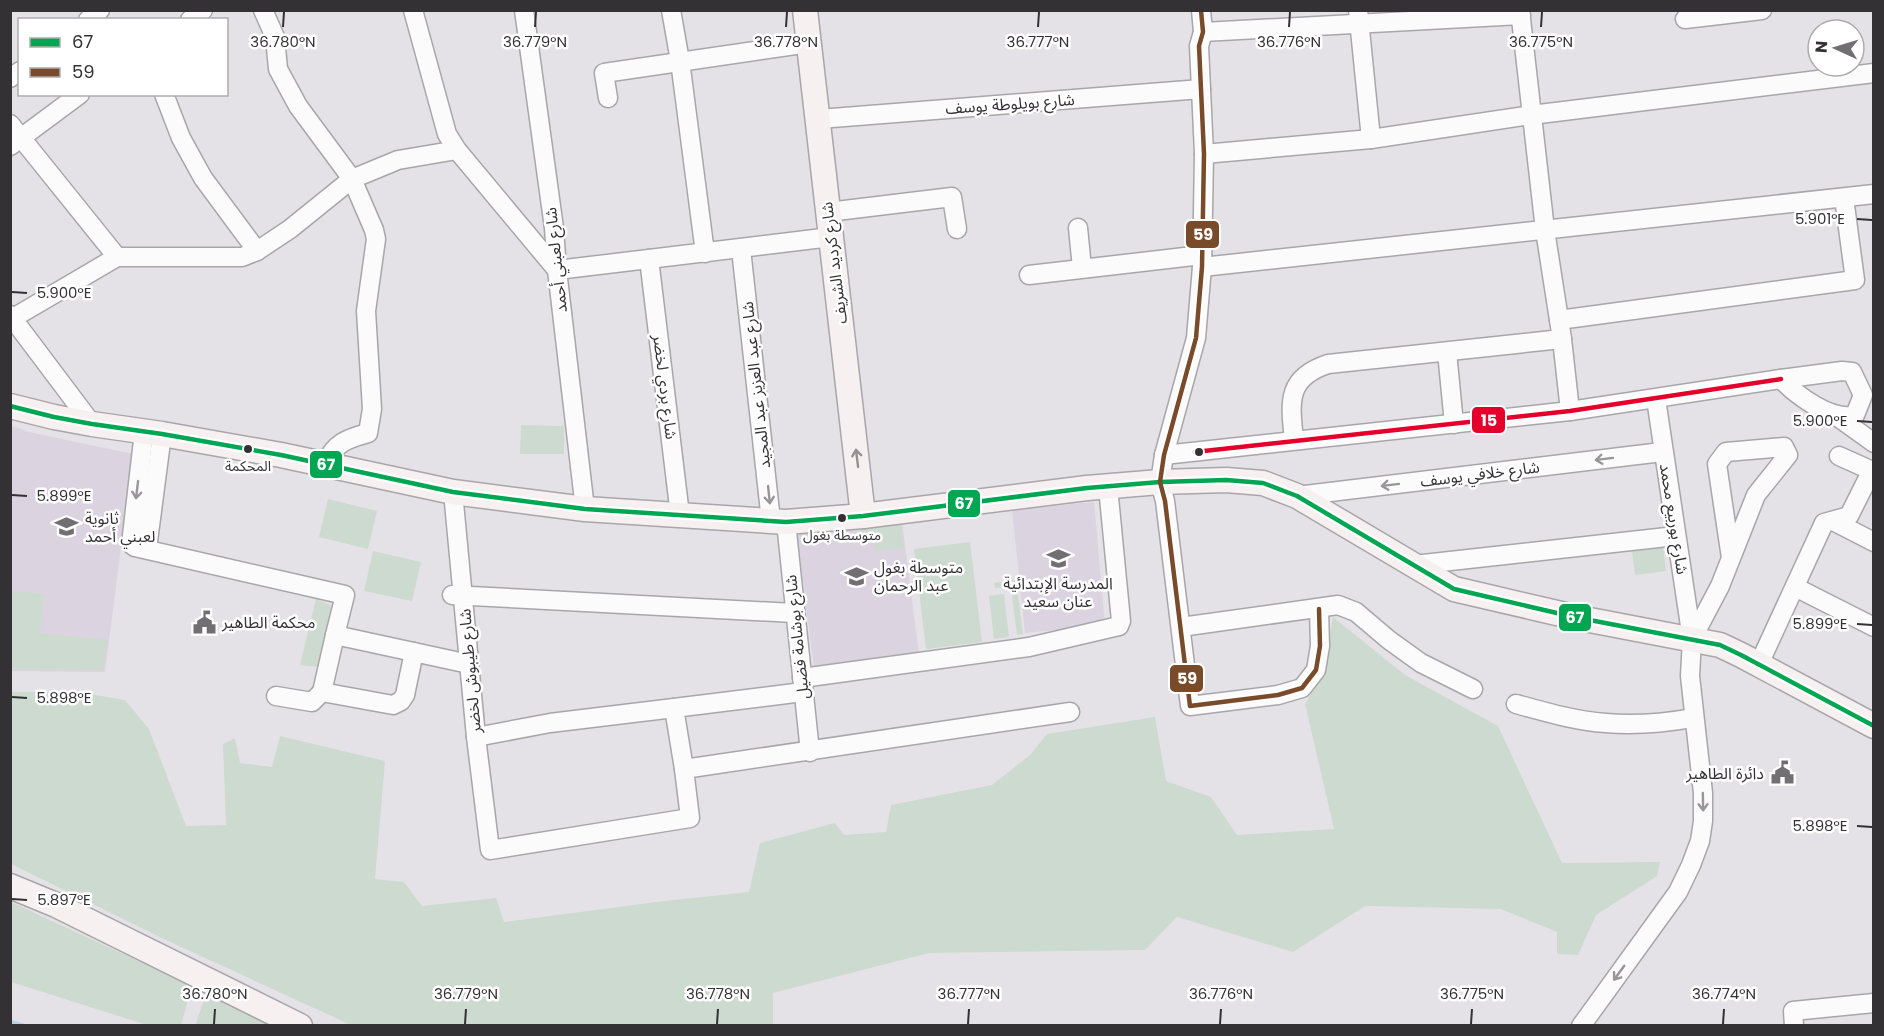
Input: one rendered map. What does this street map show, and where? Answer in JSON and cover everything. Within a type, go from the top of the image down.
[{"type":"main road","name":"شارع كرديد الشريف","points":[[805,10],[863,516]]},
{"type":"main road","points":[[10,406],[92,424],[325,464],[453,492],[585,509],[680,515],[779,521],[863,516],[1160,482],[1226,480],[1263,483],[1297,496],[1454,589],[1574,617],[1692,639],[1726,648],[1874,726]]},
{"type":"main road","points":[[10,886],[56,905],[300,1026]]},
{"type":"street","points":[[263,10],[275,37],[278,69],[298,106],[352,179],[376,239],[366,311],[372,409],[368,433],[348,438],[331,451],[325,464]]},
{"type":"street","points":[[413,10],[447,134],[457,150],[557,270],[831,237]]},
{"type":"street","name":"شارع لعبني أحمد","points":[[524,10],[554,228],[585,509]]},
{"type":"street","points":[[671,10],[680,60],[705,253]]},
{"type":"street","points":[[1201,10],[1203,32],[1198,46],[1204,154],[1202,261],[1196,338],[1164,456],[1160,482],[1165,501],[1190,706],[1278,695],[1302,688],[1316,670],[1320,646],[1319,609]]},
{"type":"street","points":[[1685,19],[1762,10]]},
{"type":"street","points":[[1203,32],[1358,18],[1521,13],[1545,230],[1562,339],[1570,411]]},
{"type":"street","points":[[1358,18],[1371,139]]},
{"type":"street","points":[[608,98],[604,73],[680,60],[809,43]]},
{"type":"street","points":[[1204,154],[1371,139],[1531,115],[1874,72]]},
{"type":"street","name":"شارع بويلوطة يوسف","points":[[819,119],[1201,89]]},
{"type":"street","points":[[77,96],[14,136],[117,257]]},
{"type":"street","points":[[166,96],[181,138],[203,178],[257,251]]},
{"type":"street","points":[[92,424],[11,317],[117,257],[242,257],[257,251],[290,229],[352,179],[398,160],[457,150]]},
{"type":"street","points":[[1029,275],[1082,268],[1202,261],[1545,230],[1874,194]]},
{"type":"street","points":[[828,212],[952,197],[957,229]]},
{"type":"street","points":[[1559,320],[1855,280],[1844,198]]},
{"type":"street","points":[[1078,228],[1082,268]]},
{"type":"street","name":"شارع عبد العزيز عبد المجيد","points":[[741,249],[779,521]]},
{"type":"street","name":"شارع بردي لخضر","points":[[649,260],[680,515]]},
{"type":"street","points":[[1294,440],[1290,404],[1294,387],[1313,369],[1328,364],[1562,339]]},
{"type":"street","points":[[1447,352],[1454,424]]},
{"type":"street","points":[[1164,456],[1570,411],[1781,379],[1842,371],[1852,372],[1868,395],[1855,415],[1847,417],[1835,415]]},
{"type":"street","points":[[1781,379],[1792,391],[1835,415],[1874,443]]},
{"type":"street","points":[[54,417],[67,390]]},
{"type":"street","name":"شارع بوربيع محمد","points":[[1656,399],[1662,452],[1692,639]]},
{"type":"street","points":[[153,433],[147,549],[181,552],[283,576],[345,595],[322,692],[312,702],[276,696]]},
{"type":"street","points":[[1581,1026],[1678,892],[1700,841],[1703,793],[1690,676],[1692,639],[1720,586],[1756,495],[1788,455],[1784,447],[1726,452],[1717,464],[1731,558]]},
{"type":"street","name":"شارع خلافي يوسف","points":[[1297,496],[1662,452]]},
{"type":"street","points":[[1759,664],[1824,523],[1849,516],[1869,476],[1868,469],[1839,456]]},
{"type":"street","points":[[476,736],[561,722],[674,708],[1029,647],[1119,626],[1121,621],[1108,487]]},
{"type":"street","name":"شارع طيبوش لخضر","points":[[453,492],[458,595],[469,664],[490,850],[690,818],[684,770]]},
{"type":"street","name":"شارع بوشامة فضيل","points":[[779,521],[795,613],[810,752]]},
{"type":"street","points":[[1833,521],[1874,542]]},
{"type":"street","points":[[1414,565],[1676,536]]},
{"type":"street","points":[[1685,591],[1720,586]]},
{"type":"street","points":[[1795,587],[1874,627]]},
{"type":"street","points":[[458,595],[795,613]]},
{"type":"street","points":[[1180,627],[1338,605],[1356,612],[1421,663],[1473,689]]},
{"type":"street","points":[[335,635],[469,664]]},
{"type":"street","points":[[322,692],[393,705],[401,701],[405,695],[414,652]]},
{"type":"street","points":[[1516,704],[1607,724],[1659,724],[1693,718]]},
{"type":"street","points":[[674,708],[684,770],[1070,712]]},
{"type":"street","points":[[1794,1018],[1874,1003]]},
{"type":"shaded area","name":"ثانوية لعبني أحمد","points":[[10,425],[29,432],[133,454],[105,672],[11,671]]},
{"type":"shaded area","points":[[521,425],[564,426],[564,454],[520,454]]},
{"type":"shaded area","points":[[328,499],[377,511],[368,549],[319,537]]},
{"type":"shaded area","name":"المدرسة الإبتدائية عنان سعيد","points":[[1094,502],[1105,625],[1025,633],[1012,510]]},
{"type":"shaded area","name":"متوسطة بغول عبد الرحمان","points":[[902,522],[919,654],[814,668],[797,534]]},
{"type":"shaded area","points":[[901,523],[904,548],[875,551],[874,543],[859,544],[857,529]]},
{"type":"shaded area","points":[[970,542],[982,642],[926,649],[914,549]]},
{"type":"shaded area","points":[[1663,547],[1666,571],[1635,575],[1632,551]]},
{"type":"shaded area","points":[[373,551],[421,562],[412,601],[364,591]]},
{"type":"shaded area","points":[[1016,580],[1023,634],[1017,635],[1011,587],[995,588],[994,583]]},
{"type":"shaded area","points":[[11,591],[44,594],[40,633],[107,640],[103,670],[11,669]]},
{"type":"shaded area","points":[[1004,594],[1009,637],[994,639],[989,596]]},
{"type":"shaded area","points":[[316,599],[332,606],[318,667],[300,665]]},
{"type":"shaded area","points":[[1333,617],[1405,675],[1498,726],[1562,863],[1660,862],[1657,876],[1596,915],[1578,955],[1557,954],[1557,932],[1501,909],[1365,906],[1293,952],[1177,917],[1145,950],[929,953],[773,993],[773,1025],[351,1025],[166,940],[11,864],[10,692],[77,692],[125,700],[149,729],[186,826],[226,825],[223,744],[235,738],[240,763],[272,767],[280,736],[385,761],[375,879],[404,882],[422,906],[496,898],[504,922],[749,892],[760,843],[835,823],[844,835],[886,832],[891,805],[992,785],[1030,755],[1047,734],[1155,717],[1166,781],[1211,797],[1237,835],[1334,829],[1305,704],[1322,677]]},
{"type":"shaded area","points":[[11,902],[192,986],[181,1025],[147,1025],[11,982]]},
{"type":"shaded area","points":[[207,991],[277,1026],[195,1026]]},
{"type":"waterway","points":[[10,1022],[24,1026]]},
{"type":"transit line","name":"59","points":[[1201,10],[1203,32],[1199,46],[1204,154],[1202,267],[1196,338],[1164,455],[1160,482],[1165,501],[1190,706],[1278,695],[1302,688],[1316,670],[1320,646],[1319,609]]},
{"type":"transit line","name":"15","points":[[1195,452],[1570,411],[1781,379]]},
{"type":"transit line","name":"67","points":[[10,406],[92,424],[281,455],[453,492],[585,509],[786,522],[863,516],[1087,488],[1160,482],[1226,480],[1263,483],[1297,496],[1454,589],[1574,617],[1720,645],[1874,726]]},
{"type":"place","name":"المحكمة","points":[[248,449]]},
{"type":"place","name":"متوسطة بغول","points":[[842,518]]},
{"type":"place","name":"ثانوية لعبني أحمد","points":[[67,527]]},
{"type":"place","name":"المدرسة الإبتدائية عنان سعيد","points":[[1058,558]]},
{"type":"place","name":"متوسطة بغول عبد الرحمان","points":[[856,576]]},
{"type":"place","name":"محكمة الطاهير","points":[[204,622]]},
{"type":"place","name":"دائرة الطاهير","points":[[1782,773]]}]
